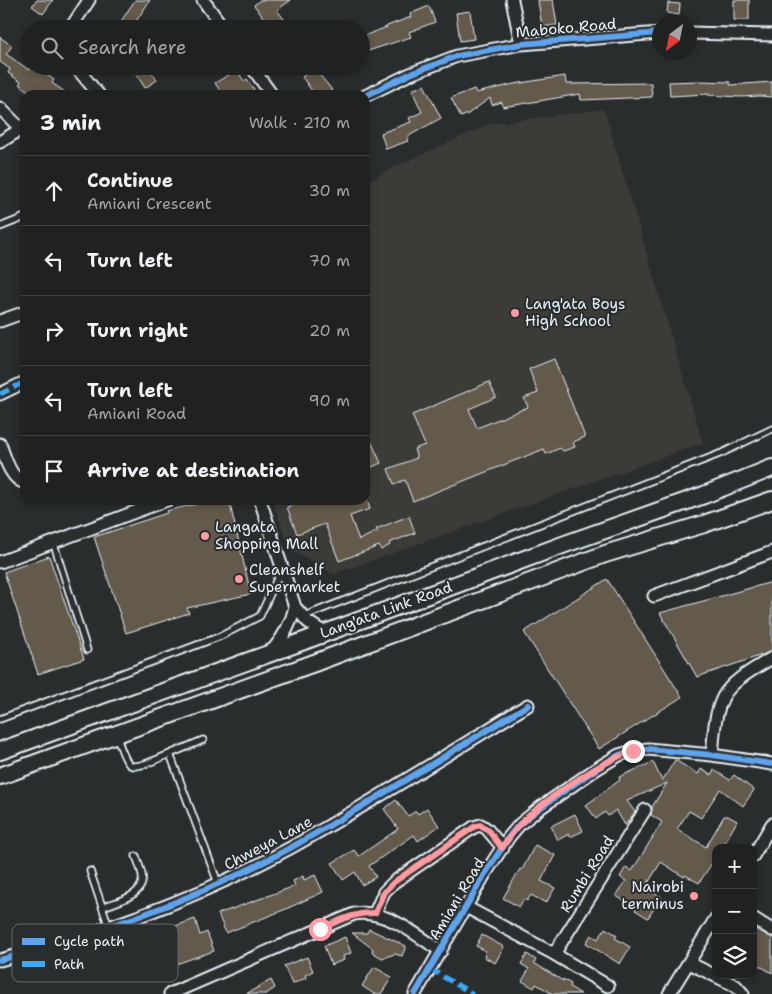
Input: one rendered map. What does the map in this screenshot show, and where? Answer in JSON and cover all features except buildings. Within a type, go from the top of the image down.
[{"type":"main road","name":"Lang'ata Link Road","points":[[0,751],[558,546],[704,495],[772,468]]},
{"type":"main road","name":"Lang'ata Link Road","points":[[0,776],[605,554],[704,524],[772,500]]},
{"type":"street","points":[[76,20],[89,0]]},
{"type":"street","points":[[203,0],[217,20]]},
{"type":"street","points":[[512,0],[521,44]]},
{"type":"street","points":[[697,33],[772,35]]},
{"type":"street","name":"Maboko Road","points":[[370,94],[410,74],[457,56],[521,44],[652,34]]},
{"type":"street","points":[[83,75],[95,90]]},
{"type":"street","points":[[258,75],[268,90]]},
{"type":"street","points":[[0,108],[20,128]]},
{"type":"street","points":[[0,142],[20,132]]},
{"type":"street","points":[[0,321],[20,314]]},
{"type":"street","points":[[0,394],[20,384]]},
{"type":"street","points":[[0,444],[13,474],[20,480]]},
{"type":"street","points":[[0,562],[153,505]]},
{"type":"street","points":[[262,505],[295,607],[302,617],[325,633]]},
{"type":"street","points":[[654,596],[772,552]]},
{"type":"street","points":[[270,653],[285,634],[295,607]]},
{"type":"street","points":[[712,755],[715,722],[724,697],[735,683],[772,658]]},
{"type":"street","name":"Chweya Lane","points":[[116,924],[218,883],[290,847],[528,706]]},
{"type":"street","name":"Amiani Road","points":[[415,994],[502,848],[520,824],[593,771],[619,756],[633,751],[648,749],[712,755],[772,764]]},
{"type":"street","name":"Rumbi Road","points":[[554,954],[645,810]]},
{"type":"street","points":[[757,849],[772,824]]},
{"type":"street","points":[[375,913],[384,892],[394,882],[474,827],[480,825],[487,829],[502,848]]},
{"type":"street","points":[[466,907],[554,954],[608,986]]},
{"type":"street","points":[[170,994],[362,912],[375,913],[401,926],[441,951]]},
{"type":"street","points":[[757,921],[772,930]]},
{"type":"street","points":[[669,994],[712,925]]},
{"type":"street","points":[[689,963],[736,986],[743,994]]},
{"type":"lane","points":[[0,226],[20,219]]},
{"type":"lane","points":[[302,617],[722,454],[772,429]]},
{"type":"lane","points":[[53,541],[87,650]]},
{"type":"lane","points":[[0,719],[221,636],[260,616],[282,568]]},
{"type":"lane","points":[[116,735],[128,763],[133,766],[139,766],[202,740]]},
{"type":"lane","points":[[170,754],[218,883]]},
{"type":"lane","points":[[103,907],[138,892],[143,876],[136,856]]},
{"type":"lane","points":[[90,871],[108,924]]},
{"type":"shaded area","name":"Lang'ata Boys High School","points":[[604,109],[703,443],[334,574],[290,549],[274,505],[370,505],[370,181],[386,171],[489,124]]},
{"type":"marked path","points":[[0,394],[20,384]]},
{"type":"marked path","points":[[430,969],[473,994]]},
{"type":"cycle path","points":[[370,94],[410,74],[457,56],[521,44],[652,34]]},
{"type":"cycle path","points":[[117,924],[223,882],[292,847],[352,813],[528,705]]},
{"type":"cycle path","points":[[415,994],[485,874],[509,837],[520,824],[540,808],[593,771],[619,755],[648,749],[712,755],[772,764]]},
{"type":"cycle path","points":[[0,960],[12,957]]},
{"type":"place","name":"Lang'ata Boys High School","points":[[515,313]]},
{"type":"place","name":"Langata Shopping Mall","points":[[205,536]]},
{"type":"place","name":"Cleanshelf Supermarket","points":[[239,579]]},
{"type":"place","name":"Nairobi terminus","points":[[694,896]]},
{"type":"route","points":[[320,929],[354,914],[362,912],[375,913],[384,892],[394,882],[474,827],[480,825],[487,829],[502,848],[520,824],[540,808],[607,762],[633,751]]}]
